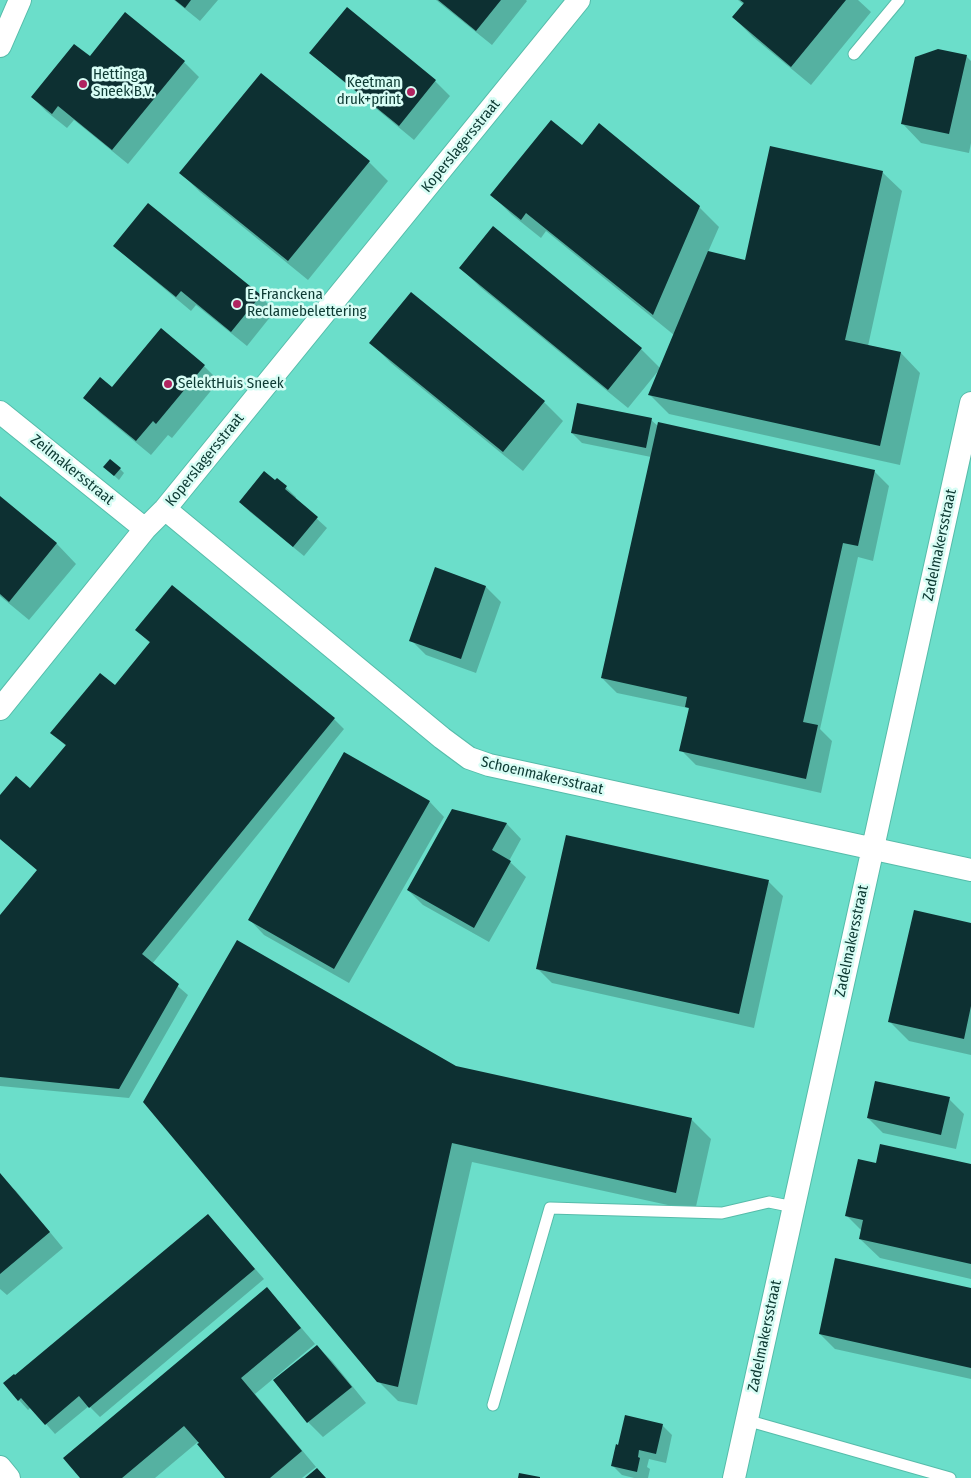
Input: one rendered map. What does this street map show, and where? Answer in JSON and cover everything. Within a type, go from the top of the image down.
[{"type":"street","points":[[0,46],[20,0]]},
{"type":"street","name":"Koperslagersstraat","points":[[0,709],[145,529],[165,509],[579,0]]},
{"type":"street","name":"Zadelmakersstraat","points":[[734,1478],[971,403]]},
{"type":"street","name":"Zeilmakersstraat","points":[[0,412],[145,529]]},
{"type":"street","name":"Schoenmakersstraat","points":[[165,509],[442,738],[469,758],[489,766],[971,870]]},
{"type":"street","points":[[0,1467],[9,1478]]},
{"type":"lane","points":[[854,54],[900,0]]},
{"type":"lane","points":[[493,1405],[550,1208],[722,1213],[769,1202],[794,1207]]},
{"type":"lane","points":[[746,1420],[950,1478]]},
{"type":"shaded area","points":[[0,0],[971,0],[971,1478],[0,1478]]},
{"type":"building","points":[[175,0],[191,0],[185,8]]},
{"type":"building","points":[[438,0],[501,0],[476,31]]},
{"type":"building","points":[[740,0],[846,0],[791,67],[732,17],[744,3]]},
{"type":"building","points":[[347,7],[436,80],[399,126],[309,53]]},
{"type":"building","points":[[125,12],[185,61],[112,150],[58,106],[52,114],[31,97],[74,44],[90,56]]},
{"type":"building","points":[[938,49],[967,55],[949,134],[901,124],[915,57]]},
{"type":"building","points":[[261,73],[370,161],[288,261],[179,173]]},
{"type":"building","points":[[551,120],[582,145],[599,123],[700,206],[653,315],[526,213],[521,220],[490,195]]},
{"type":"building","points":[[770,146],[883,171],[845,340],[901,352],[880,446],[648,395],[708,251],[745,260]]},
{"type":"building","points":[[148,203],[261,295],[231,332],[181,291],[176,297],[113,246]]},
{"type":"building","points":[[493,226],[642,348],[608,390],[459,268]]},
{"type":"building","points":[[411,292],[545,401],[503,452],[369,343]]},
{"type":"building","points":[[161,328],[205,365],[156,424],[153,421],[136,441],[83,398],[100,377],[112,387]]},
{"type":"building","points":[[577,403],[652,418],[646,448],[571,433]]},
{"type":"building","points":[[658,422],[875,470],[858,546],[843,543],[803,722],[818,725],[806,779],[679,751],[689,708],[685,707],[687,697],[601,678]]},
{"type":"building","points":[[110,459],[121,468],[114,476],[103,467]]},
{"type":"building","points":[[264,471],[275,480],[277,478],[287,486],[285,489],[318,517],[293,547],[239,502]]},
{"type":"building","points":[[0,496],[57,543],[9,602],[0,594]]},
{"type":"building","points":[[435,567],[486,586],[461,659],[409,641]]},
{"type":"building","points":[[172,585],[335,718],[142,954],[179,984],[119,1089],[0,1077],[0,915],[37,870],[0,839],[0,795],[16,776],[30,788],[66,745],[50,733],[100,673],[115,685],[150,642],[135,630]]},
{"type":"building","points":[[344,752],[430,801],[334,969],[248,920]]},
{"type":"building","points":[[452,809],[507,823],[492,850],[511,861],[474,928],[407,890]]},
{"type":"building","points":[[566,835],[769,880],[739,1014],[536,969]]},
{"type":"building","points":[[914,910],[971,923],[971,1006],[964,1039],[888,1022]]},
{"type":"building","points":[[237,940],[456,1066],[692,1118],[676,1193],[452,1143],[398,1387],[377,1382],[143,1102]]},
{"type":"building","points":[[875,1081],[950,1097],[941,1135],[867,1118]]},
{"type":"building","points":[[880,1144],[971,1164],[971,1264],[859,1239],[863,1220],[845,1216],[858,1159],[876,1163]]},
{"type":"building","points":[[0,1173],[50,1232],[0,1274]]},
{"type":"building","points":[[208,1214],[255,1269],[89,1408],[79,1396],[45,1425],[21,1398],[18,1401],[3,1383]]},
{"type":"building","points":[[835,1258],[971,1288],[971,1368],[819,1334]]},
{"type":"building","points":[[267,1287],[301,1328],[241,1378],[302,1451],[270,1478],[225,1478],[184,1426],[122,1478],[80,1478],[63,1458]]},
{"type":"building","points":[[317,1345],[352,1387],[307,1423],[273,1380]]},
{"type":"building","points":[[625,1415],[663,1424],[656,1454],[639,1450],[638,1457],[640,1458],[637,1472],[611,1466]]},
{"type":"building","points":[[317,1468],[326,1478],[305,1478]]},
{"type":"building","points":[[519,1473],[540,1477],[540,1478],[518,1478]]},
{"type":"place","name":"Hettinga Sneek B.V.","points":[[83,84]]},
{"type":"place","name":"Keetman druk+print","points":[[411,92]]},
{"type":"place","name":"E. Franckena Reclamebelettering","points":[[237,304]]},
{"type":"place","name":"SelektHuis Sneek","points":[[168,384]]}]
